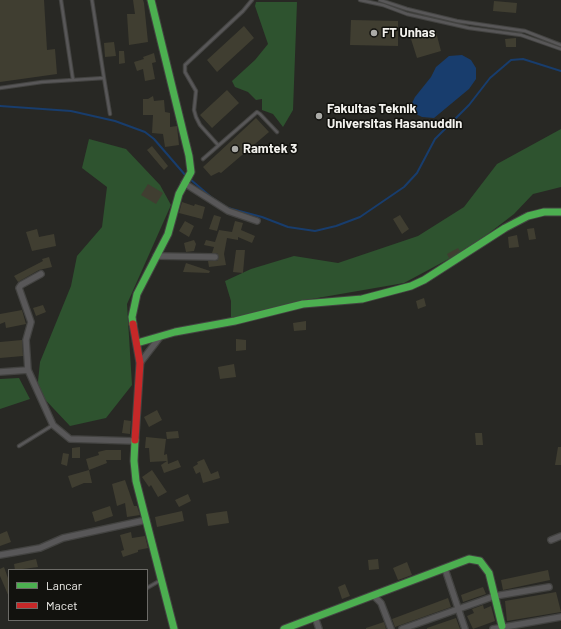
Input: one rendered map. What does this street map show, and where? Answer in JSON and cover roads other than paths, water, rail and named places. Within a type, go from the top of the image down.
[{"type":"street","points":[[151,0],[189,156],[187,180],[179,194],[170,230],[140,286],[134,304],[132,317],[140,363],[135,441],[136,481],[174,629]]},
{"type":"street","points":[[187,180],[228,211],[257,221]]},
{"type":"street","points":[[137,343],[174,332],[235,321],[302,304],[362,299],[410,286],[424,280],[505,228],[528,216],[544,212],[561,212]]},
{"type":"street","points":[[156,256],[215,257]]},
{"type":"street","points":[[41,274],[21,285],[19,288],[31,322],[26,340],[28,370],[53,425],[70,438],[135,441]]},
{"type":"street","points":[[140,363],[160,337]]},
{"type":"street","points":[[0,372],[28,370]]},
{"type":"street","points":[[0,555],[40,548],[63,538],[146,520]]},
{"type":"street","points":[[551,540],[561,536]]},
{"type":"street","points":[[284,629],[469,559],[480,561],[489,572],[502,626]]},
{"type":"street","points":[[445,569],[465,629]]},
{"type":"street","points":[[402,629],[495,596],[549,587]]},
{"type":"street","points":[[374,596],[381,603],[391,629]]},
{"type":"street","points":[[315,617],[319,629]]},
{"type":"street","points":[[493,629],[502,626],[561,617]]},
{"type":"lane","points":[[61,0],[74,80]]},
{"type":"lane","points":[[92,0],[110,114]]},
{"type":"lane","points":[[218,145],[200,125],[196,117],[194,110],[196,91],[185,72],[184,65],[243,11],[252,0]]},
{"type":"lane","points":[[360,0],[383,5],[415,16],[469,28],[521,35],[561,49]]},
{"type":"lane","points":[[380,0],[407,9],[457,21],[525,31],[561,44]]},
{"type":"lane","points":[[521,35],[525,31]]},
{"type":"lane","points":[[0,88],[104,78]]},
{"type":"lane","points":[[203,159],[257,112],[277,132]]},
{"type":"lane","points":[[20,446],[53,425]]},
{"type":"lane","points":[[148,587],[161,580]]},
{"type":"water","points":[[462,55],[471,60],[476,68],[476,79],[469,89],[434,118],[422,117],[414,113],[412,103],[431,77],[436,67],[449,56]]},
{"type":"waterway","points":[[190,179],[211,197],[228,208],[262,217],[288,227],[315,231],[336,226],[360,217],[404,187],[417,173],[435,139],[469,105],[490,78],[511,60],[523,59],[561,71]]},
{"type":"waterway","points":[[0,106],[71,111],[115,121],[145,132],[154,139],[186,176]]},
{"type":"place","name":"FT Unhas","points":[[374,33]]},
{"type":"place","name":"Fakultas Teknik Universitas Hasanuddin","points":[[319,116]]},
{"type":"place","name":"Ramtek 3","points":[[235,149]]}]
